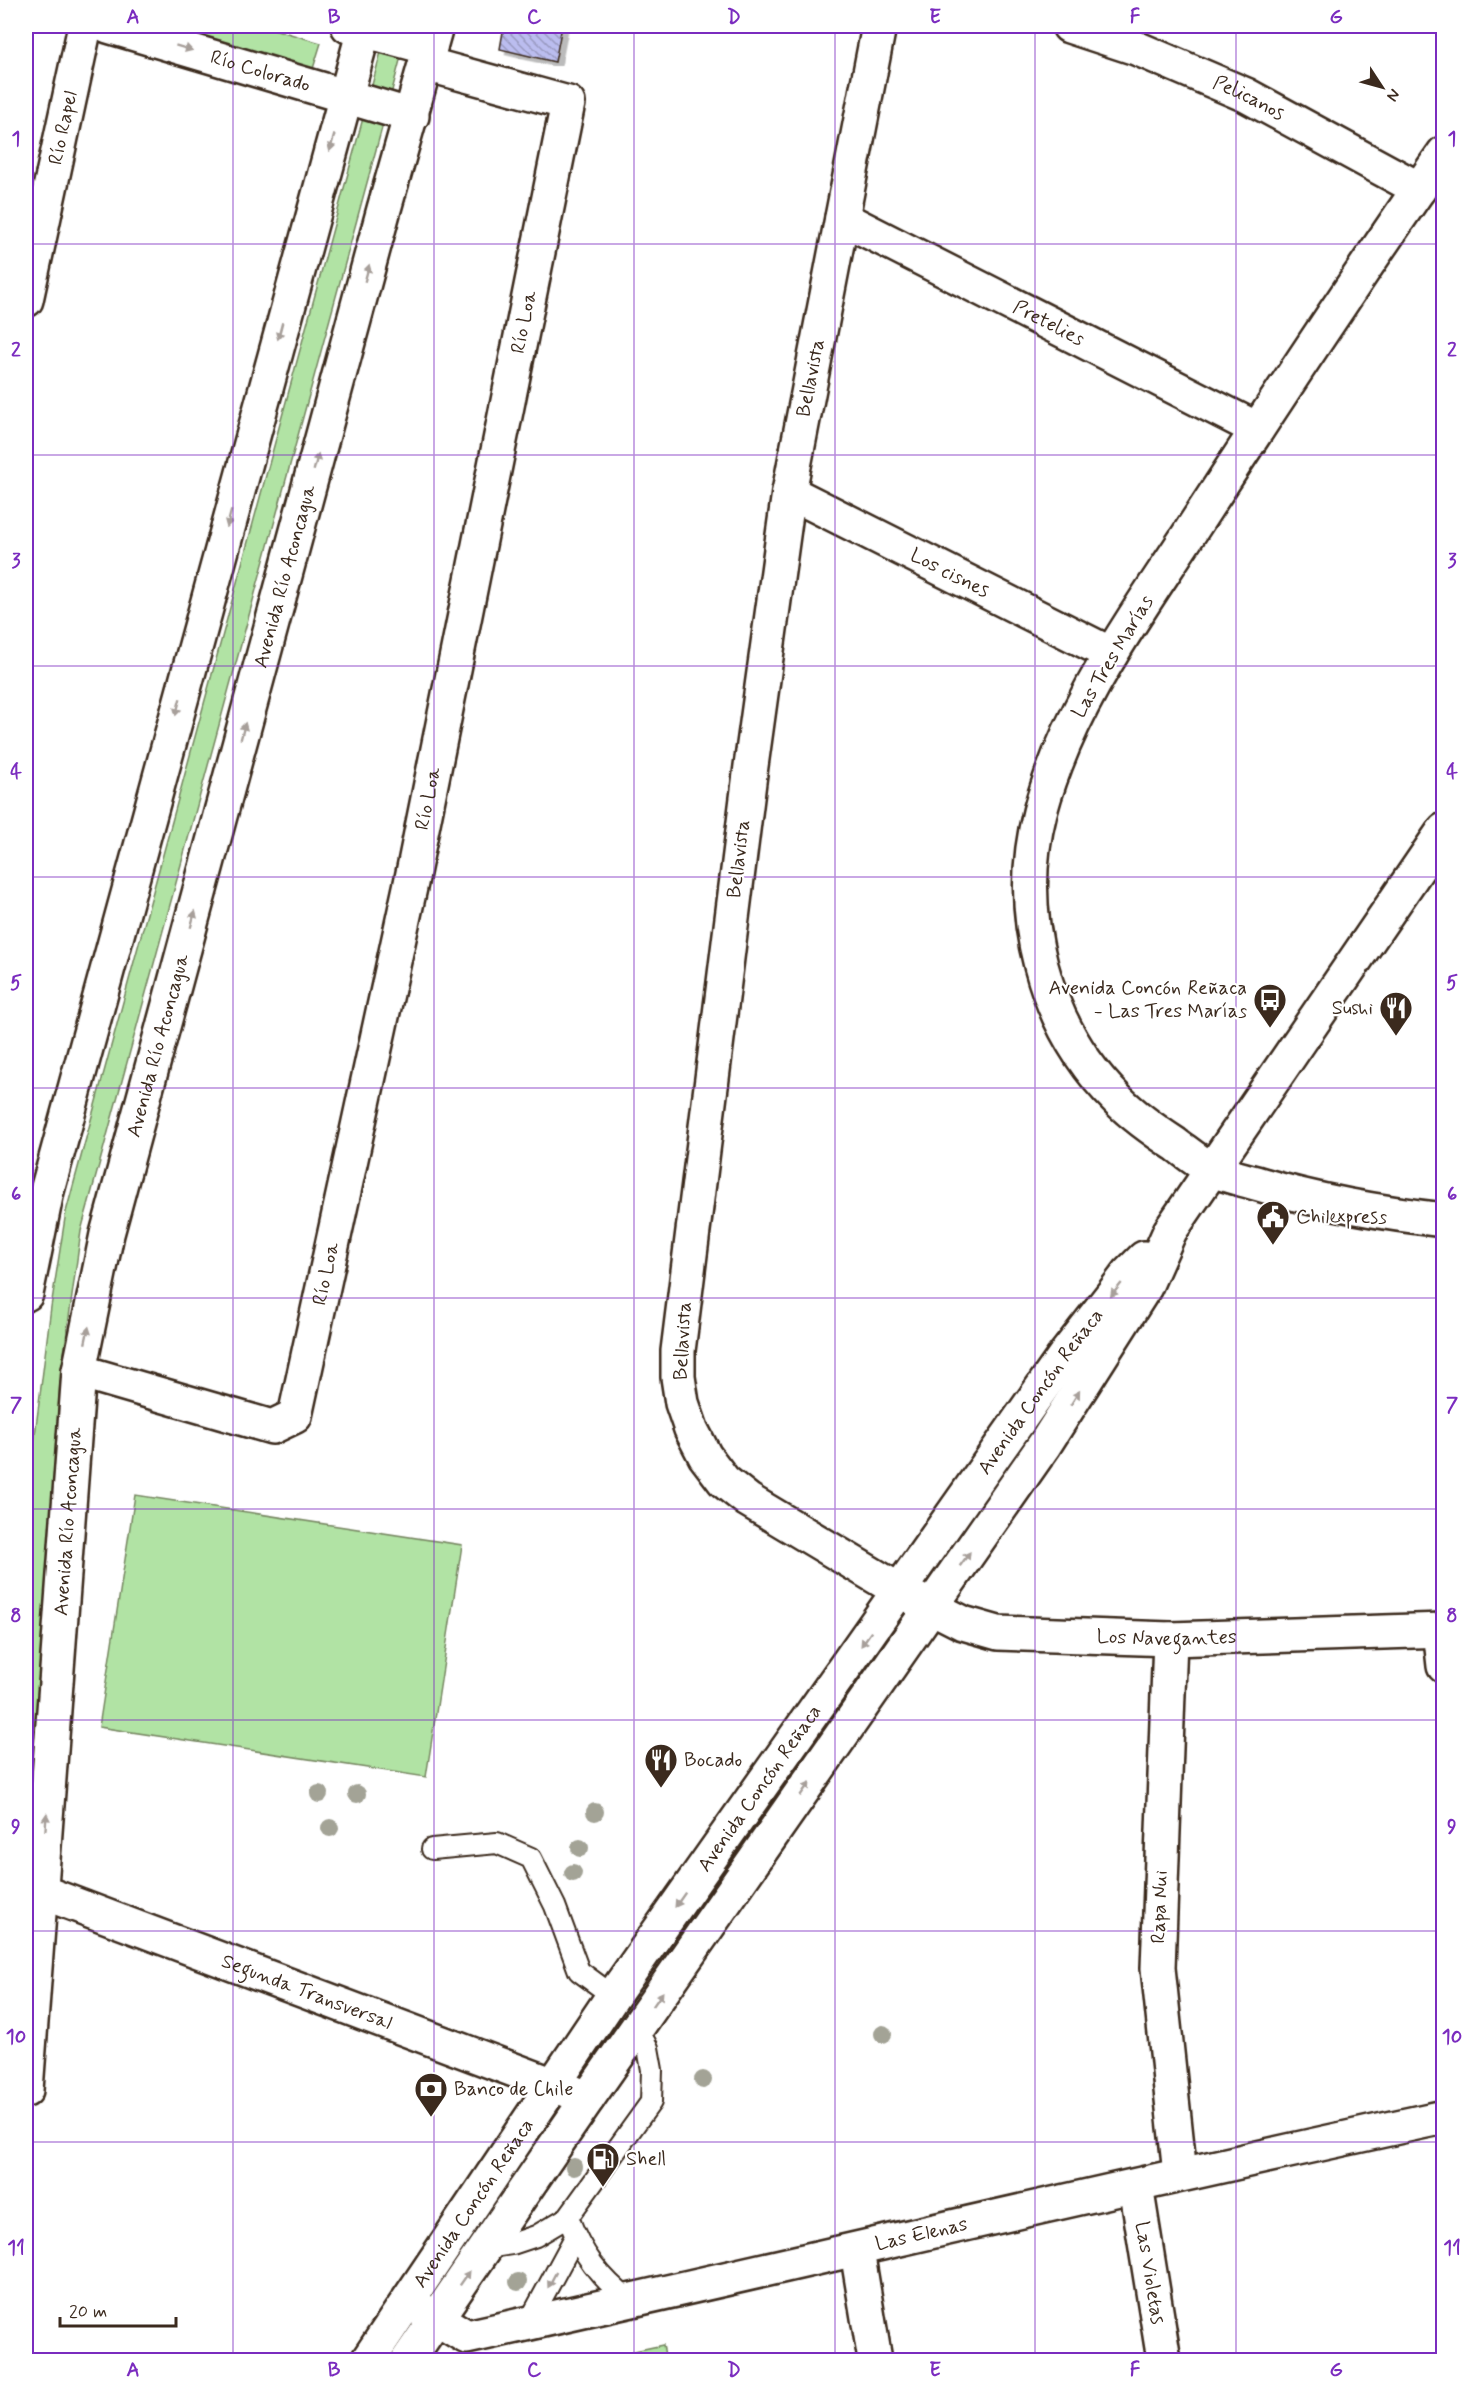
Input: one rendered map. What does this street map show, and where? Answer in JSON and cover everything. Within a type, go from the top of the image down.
[{"type":"street","name":"Río Rapel","points":[[26,300],[85,26]]},
{"type":"street","name":"Río Colorado","points":[[108,26],[412,116]]},
{"type":"street","name":"Bellavista","points":[[879,26],[789,492],[749,778],[678,1351],[678,1377],[682,1403],[691,1429],[705,1456],[724,1481],[748,1500],[900,1591]]},
{"type":"street","name":"Pelicanos","points":[[1070,26],[1136,48],[1246,95],[1419,189]]},
{"type":"street","points":[[26,1293],[46,1191],[345,96],[359,27],[431,46]]},
{"type":"street","name":"Avenida Río Aconcagua","points":[[26,2090],[33,1888],[79,1371],[107,1234],[384,209],[431,46]]},
{"type":"street","name":"Río Loa","points":[[79,1371],[272,1427],[296,1416],[411,883],[568,103],[431,46]]},
{"type":"street","name":"Las Tres Marías","points":[[1443,153],[1257,429],[1111,654],[1065,739],[1040,813],[1033,850],[1030,888],[1032,926],[1039,963],[1051,998],[1068,1035],[1091,1069],[1117,1099],[1148,1126],[1213,1170],[1276,1189],[1340,1204],[1443,1220]]},
{"type":"street","name":"Pretelies","points":[[842,218],[1257,429]]},
{"type":"street","name":"Los cisnes","points":[[789,492],[1111,654]]},
{"type":"street","name":"Avenida Concón Reñaca","points":[[368,2361],[613,1995],[1065,1355],[1129,1273],[1170,1231],[1443,830]]},
{"type":"street","name":"Avenida Concón Reñaca","points":[[408,2361],[588,2098],[989,1527],[1051,1435],[1145,1287],[1170,1231]]},
{"type":"street","name":"Los Navegantes","points":[[900,1591],[963,1623],[998,1633],[1170,1639],[1442,1630]]},
{"type":"street","points":[[1442,1630],[1443,1666]]},
{"type":"street","name":"Rapa Nui","points":[[1170,1639],[1158,1968],[1180,2174]]},
{"type":"street","name":"Segunda Transversal","points":[[33,1888],[588,2098]]},
{"type":"street","name":"Las Elenas","points":[[408,2301],[467,2337],[857,2251],[1180,2174],[1443,2117]]},
{"type":"street","name":"Las Violetas","points":[[1136,2186],[1164,2361]]},
{"type":"street","points":[[857,2251],[875,2361]]},
{"type":"lane","points":[[432,1849],[497,1843],[531,1858],[555,1906],[579,1971],[613,1995]]},
{"type":"lane","points":[[486,2248],[512,2244],[536,2236],[568,2217],[651,2102],[652,2070],[648,2048],[638,2028]]},
{"type":"lane","points":[[568,2217],[575,2237],[598,2272],[630,2301]]},
{"type":"lane","points":[[528,2324],[575,2237]]},
{"type":"green space","points":[[142,26],[263,26],[321,43],[311,75]]},
{"type":"green space","points":[[388,26],[409,26],[81,1231],[60,1382],[30,1847],[26,1844],[26,1543],[33,1451],[51,1307],[66,1212]]},
{"type":"green space","points":[[135,1495],[462,1545],[426,1777],[99,1727]]},
{"type":"green space","points":[[663,2345],[666,2360],[592,2360]]},
{"type":"building","points":[[504,26],[562,26],[555,62],[500,49]]},
{"type":"place","name":"Avenida Concón Reñaca - Las Tres Marías","points":[[1270,1029]]},
{"type":"place","name":"Sushi","points":[[1396,1037]]},
{"type":"place","name":"Chilexpress","points":[[1273,1246]]},
{"type":"place","name":"Bocado","points":[[661,1789]]},
{"type":"place","name":"Banco de Chile","points":[[431,2118]]},
{"type":"place","name":"Shell","points":[[603,2188]]}]
